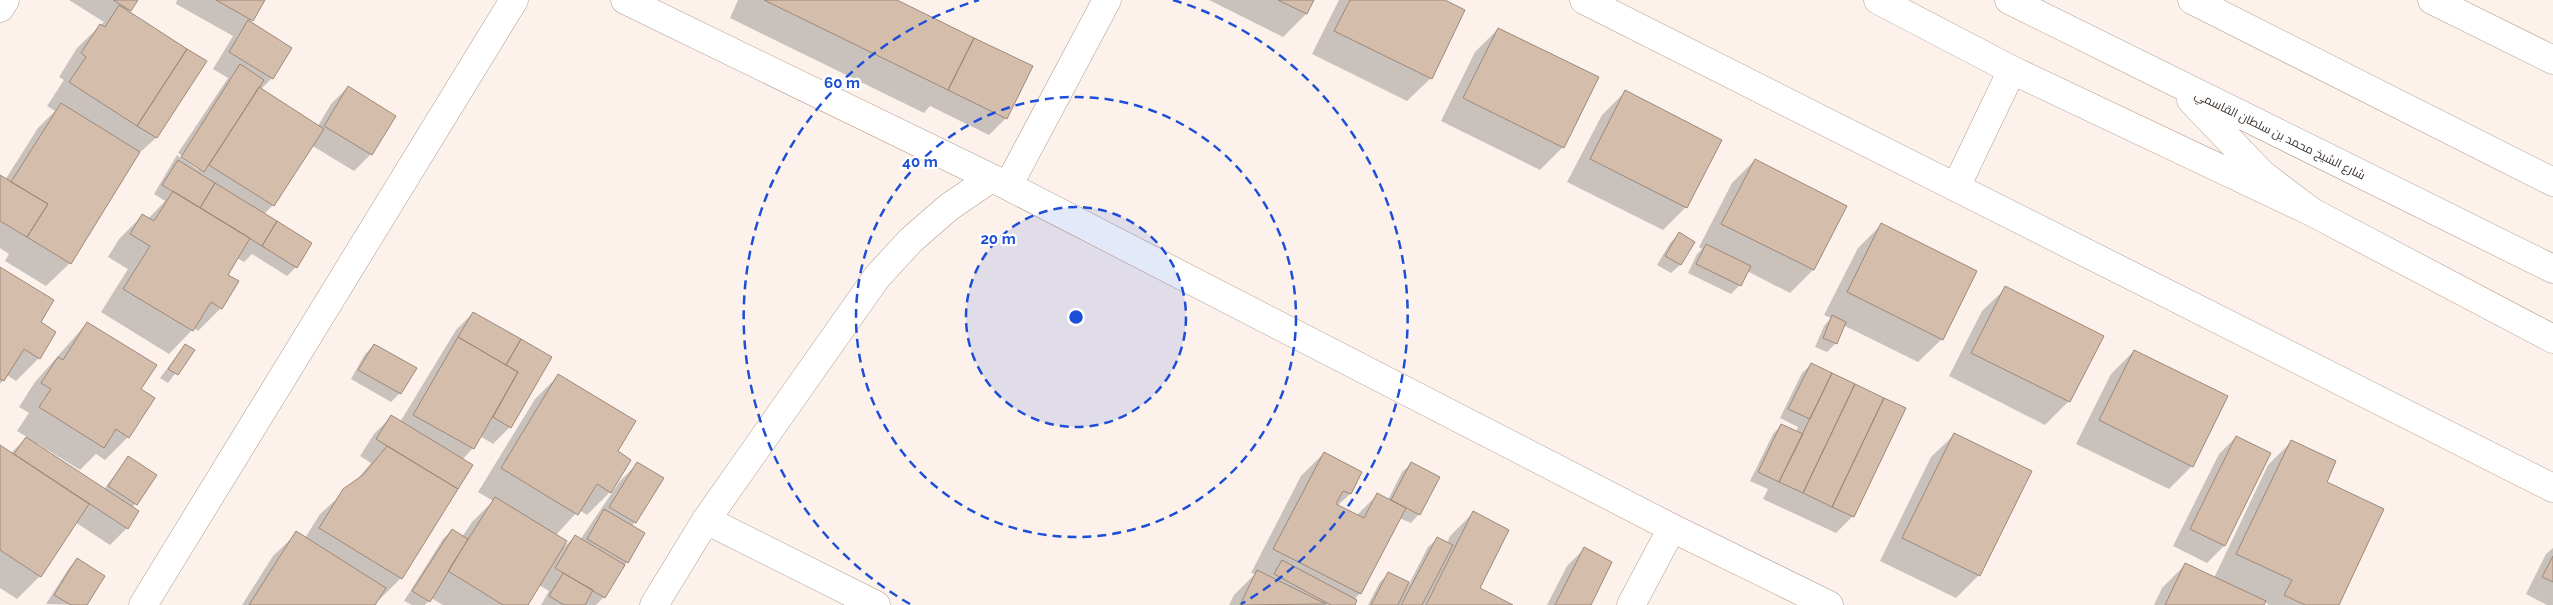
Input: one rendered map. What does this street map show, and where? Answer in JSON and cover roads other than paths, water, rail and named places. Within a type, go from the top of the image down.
[{"type":"street","points":[[0,8],[5,0]]},
{"type":"street","points":[[143,605],[514,0]]},
{"type":"street","points":[[625,0],[999,182],[1672,528],[1830,605]]},
{"type":"street","points":[[654,605],[706,520],[877,277],[911,240],[949,207],[999,182],[1107,0]]},
{"type":"street","points":[[1584,0],[2553,488]]},
{"type":"street","points":[[1878,0],[2012,70],[2312,212],[2553,339]]},
{"type":"street","name":"شارع الشيخ محمد بن سلطان القاسمي","points":[[2008,0],[2553,269]]},
{"type":"street","points":[[2192,0],[2553,182]]},
{"type":"street","points":[[2432,0],[2553,60]]},
{"type":"street","points":[[1956,187],[2012,70]]},
{"type":"street","points":[[2172,82],[2262,174],[2312,212]]},
{"type":"street","points":[[706,520],[876,605]]},
{"type":"street","points":[[1631,605],[1672,528]]}]
